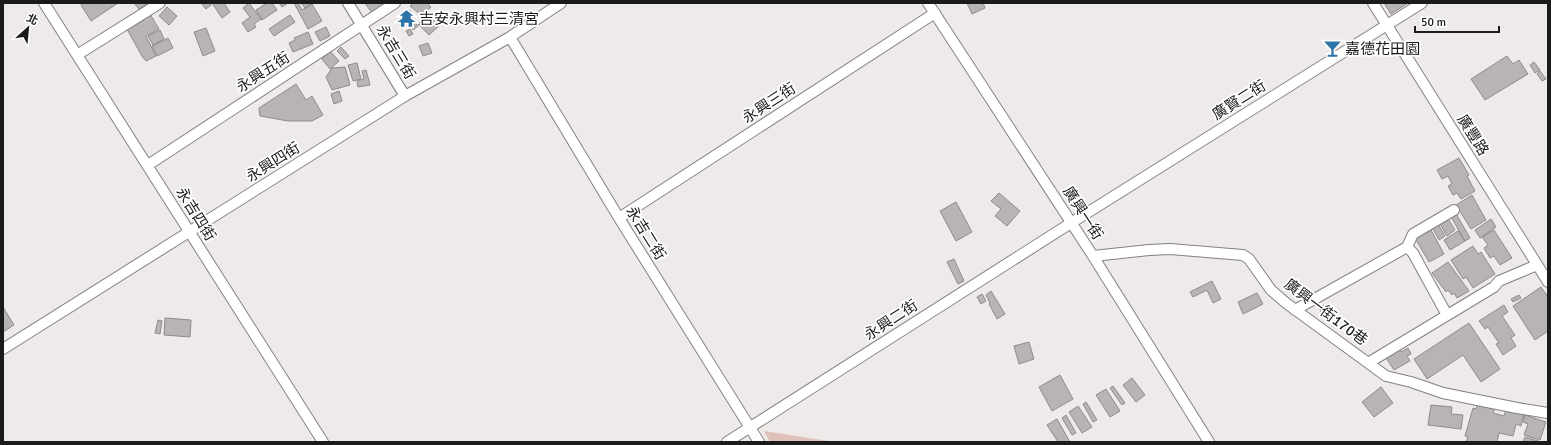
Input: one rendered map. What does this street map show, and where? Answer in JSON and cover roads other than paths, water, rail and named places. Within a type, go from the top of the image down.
[{"type":"street","name":"永吉四街","points":[[44,3],[323,442]]},
{"type":"street","points":[[77,55],[160,3]]},
{"type":"street","name":"永吉三街","points":[[348,3],[405,96]]},
{"type":"street","name":"永興五街","points":[[148,165],[395,3]]},
{"type":"street","name":"永興四街","points":[[3,349],[190,233],[405,96],[510,37],[561,3]]},
{"type":"street","name":"廣興一街","points":[[928,3],[1093,256],[1209,442]]},
{"type":"street","name":"廣豐路","points":[[1373,3],[1548,282]]},
{"type":"street","name":"廣賢二街","points":[[1071,223],[1422,3]]},
{"type":"street","name":"永興三街","points":[[619,218],[935,13]]},
{"type":"street","name":"永吉二街","points":[[510,37],[619,218],[759,442]]},
{"type":"street","points":[[1295,310],[1407,247],[1413,234],[1454,210]]},
{"type":"street","name":"永興二街","points":[[727,442],[1071,223]]},
{"type":"street","points":[[1407,247],[1413,253],[1447,315]]},
{"type":"street","name":"廣興一街170巷","points":[[1093,256],[1170,249],[1242,255],[1255,265],[1271,290],[1295,310],[1386,376],[1412,382],[1443,394],[1548,413]]},
{"type":"street","points":[[1368,363],[1494,287],[1498,281],[1537,265]]},
{"type":"place","name":"吉安永興村三清宮","points":[[406,19]]},
{"type":"place","name":"嘉德花田園","points":[[1332,49]]}]
